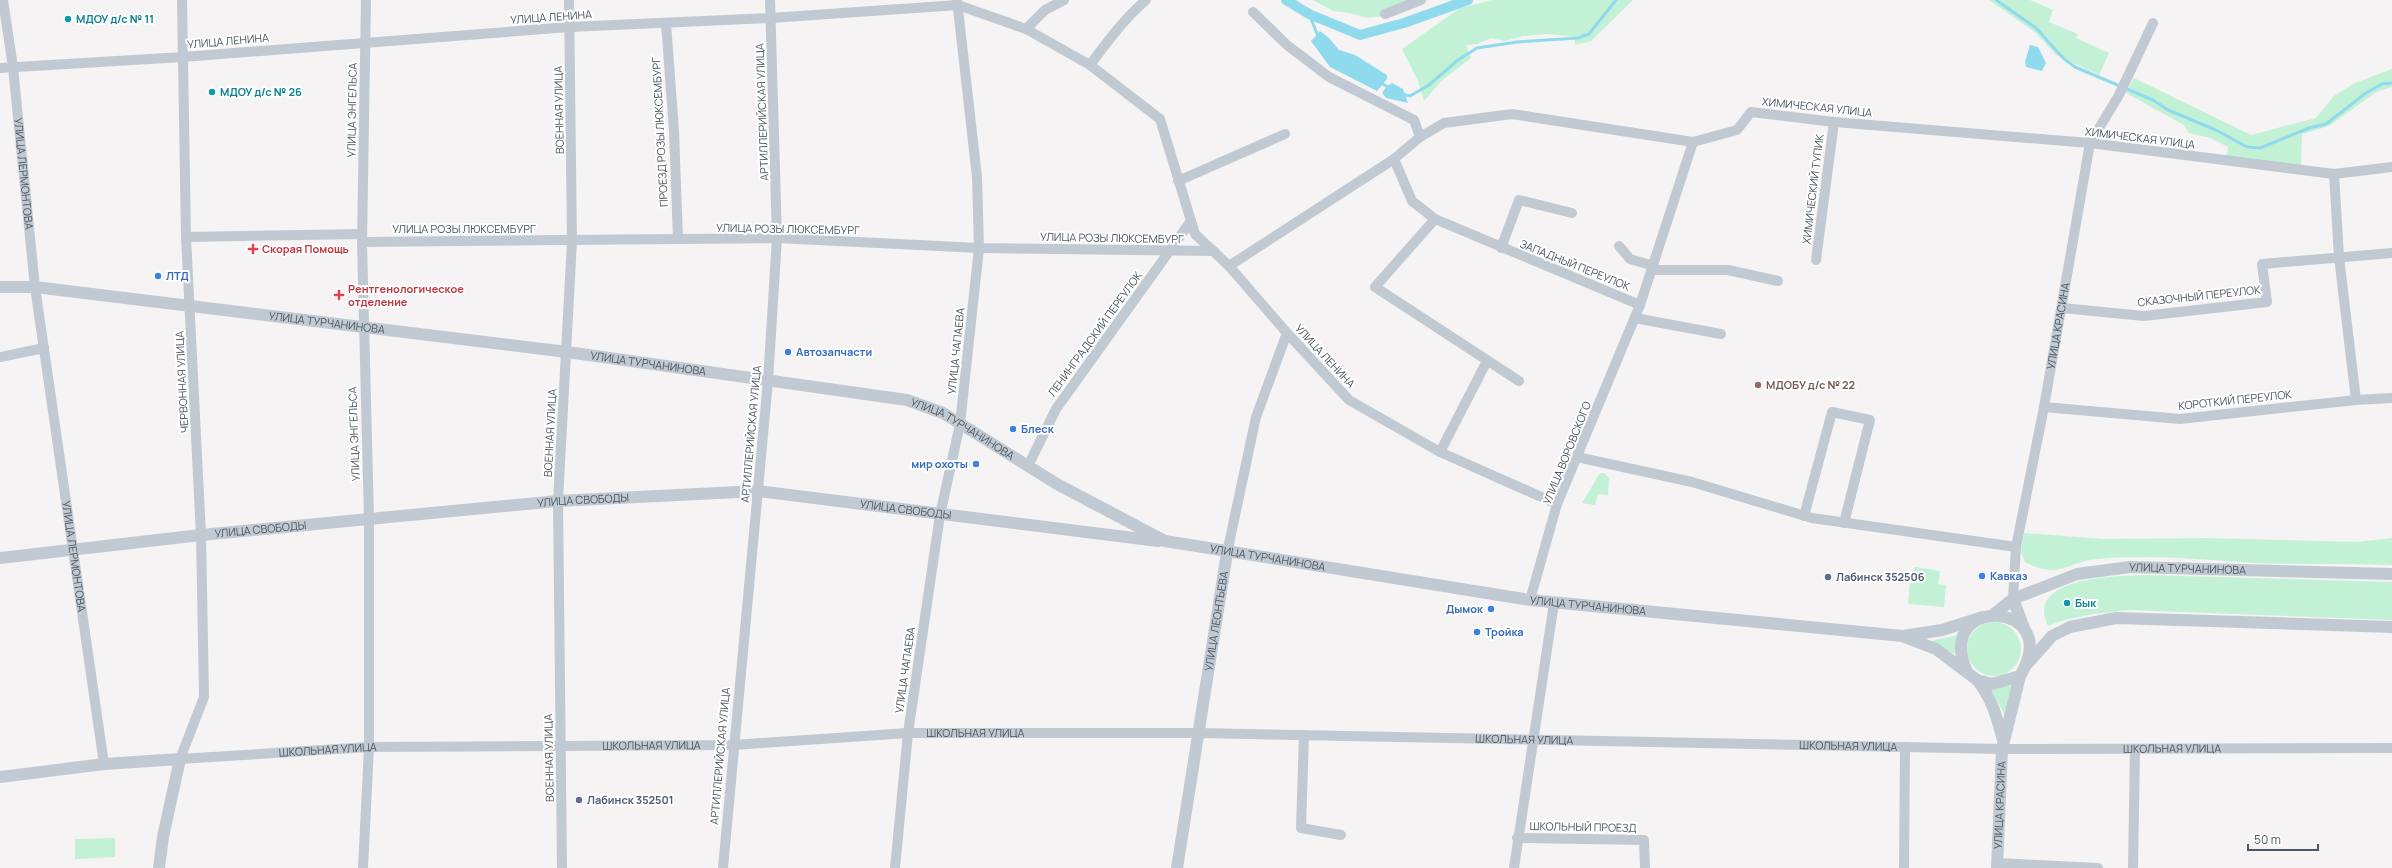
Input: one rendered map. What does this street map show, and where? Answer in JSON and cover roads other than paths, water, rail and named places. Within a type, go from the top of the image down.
[{"type":"street","name":"УЛИЦА ЛЕРМОНТОВА","points":[[3,0],[13,67],[35,288],[104,764]]},
{"type":"street","name":"ЧЕРВОННАЯ УЛИЦА","points":[[180,759],[204,697],[201,535],[191,307],[186,237],[182,0]]},
{"type":"street","name":"УЛИЦА ЭНГЕЛЬСА","points":[[363,868],[369,747],[369,519],[363,328],[362,238],[366,0]]},
{"type":"street","name":"ВОЕННАЯ УЛИЦА","points":[[562,868],[558,501],[572,240],[569,0]]},
{"type":"street","name":"АРТИЛЛЕРИЙСКАЯ УЛИЦА","points":[[723,868],[733,745],[768,381],[777,238],[770,0]]},
{"type":"street","points":[[1026,28],[1045,10],[1064,0]]},
{"type":"street","points":[[1090,65],[1107,41],[1134,10],[1146,0]]},
{"type":"street","points":[[1385,14],[1421,0]]},
{"type":"street","name":"УЛИЦА ЛЕНИНА","points":[[0,68],[183,57],[366,41],[570,27],[771,18],[958,2],[1026,28],[1090,65],[1160,119],[1195,234],[1229,266],[1287,333],[1349,400],[1440,452],[1558,504]]},
{"type":"street","name":"УЛИЦА ЧАПАЕВА","points":[[895,868],[908,733],[940,515],[960,424],[979,248],[978,177],[958,2]]},
{"type":"street","points":[[1229,266],[1394,160],[1420,137],[1414,120],[1329,77],[1287,45],[1253,12]]},
{"type":"street","name":"ПРОЕЗД РОЗЫ ЛЮКСЕМБУРГ","points":[[666,23],[674,131],[678,239]]},
{"type":"street","name":"УЛИЦА КРАСИНА","points":[[2029,640],[2013,599],[2016,547],[2044,408],[2090,143],[2119,96],[2153,23]]},
{"type":"street","name":"ХИМИЧЕСКАЯ УЛИЦА","points":[[1420,137],[1444,122],[1512,114],[1693,142],[1737,130],[1751,112],[1834,122],[2090,143],[2334,174],[2392,167]]},
{"type":"street","name":"ХИМИЧЕСКИЙ ТУПИК","points":[[1816,260],[1834,122]]},
{"type":"street","points":[[1178,181],[1285,134]]},
{"type":"street","name":"УЛИЦА ВОРОВСКОГО","points":[[1530,600],[1558,504],[1640,305],[1693,142]]},
{"type":"street","name":"ЗАПАДНЫЙ ПЕРЕУЛОК","points":[[1394,160],[1412,202],[1435,219],[1501,248],[1640,305]]},
{"type":"street","points":[[2334,174],[2339,257],[2356,400]]},
{"type":"street","name":"ЗАПАДНЫЙ ПЕРЕУЛОК","points":[[1501,248],[1519,200],[1572,213]]},
{"type":"street","points":[[1435,219],[1375,287],[1518,381]]},
{"type":"street","name":"ЛЕНИНГРАДСКИЙ ПЕРЕУЛОК","points":[[1028,466],[1056,409],[1191,221]]},
{"type":"street","name":"УЛИЦА РОЗЫ ЛЮКСЕМБУРГ","points":[[186,237],[572,240],[777,238],[979,248],[1214,251]]},
{"type":"street","points":[[1620,246],[1630,259],[1653,268],[1728,270],[1778,281]]},
{"type":"street","name":"СКАЗОЧНЫЙ ПЕРЕУЛОК","points":[[2062,308],[2144,316],[2267,302],[2262,264],[2392,253]]},
{"type":"street","name":"УЛИЦА ТУРЧАНИНОВА","points":[[0,287],[35,288],[567,352],[907,400],[943,413],[1057,484],[1165,541],[1227,553],[1554,603],[1903,636],[1942,630],[1988,616],[2013,599],[2077,574],[2130,567],[2392,574]]},
{"type":"street","points":[[1635,318],[1721,334]]},
{"type":"street","name":"УЛИЦА ЛЕОНТЬЕВА","points":[[1177,868],[1227,553],[1256,417],[1287,333]]},
{"type":"street","points":[[0,357],[44,348]]},
{"type":"street","points":[[1440,452],[1487,361]]},
{"type":"street","name":"КОРОТКИЙ ПЕРЕУЛОК","points":[[2044,408],[2180,419],[2356,400],[2392,398]]},
{"type":"street","points":[[1804,516],[1832,412],[1870,420],[1844,523]]},
{"type":"street","points":[[1578,457],[1694,483],[1804,516],[2016,547]]},
{"type":"street","name":"УЛИЦА СВОБОДЫ","points":[[0,558],[201,535],[558,501],[758,491],[940,515],[1165,541]]},
{"type":"street","points":[[1514,868],[1517,838],[1554,603]]},
{"type":"street","points":[[1988,616],[2009,617],[2017,623],[2029,640],[2031,653],[2020,676],[1992,684],[1977,680],[1967,672],[1960,656],[1961,644],[1966,632],[1988,616]]},
{"type":"street","points":[[2027,664],[2052,636],[2070,627],[2116,618],[2392,627]]},
{"type":"street","name":"УЛИЦА ТУРЧАНИНОВА","points":[[1903,636],[1936,650],[1967,672]]},
{"type":"street","name":"УЛИЦА КРАСИНА","points":[[1997,866],[2003,746],[2020,676]]},
{"type":"street","name":"УЛИЦА КРАСИНА","points":[[1977,680],[1988,693],[1996,713],[2003,746]]},
{"type":"street","name":"ШКОЛЬНАЯ УЛИЦА","points":[[0,777],[104,764],[369,747],[733,745],[908,733],[1198,733],[1905,747],[2003,746],[2135,750],[2392,748]]},
{"type":"street","points":[[1304,735],[1301,828],[1341,835]]},
{"type":"street","points":[[1904,868],[1905,747]]},
{"type":"street","points":[[2133,868],[2135,750]]},
{"type":"street","points":[[158,868],[163,837],[180,759]]},
{"type":"street","name":"ШКОЛЬНЫЙ ПРОЕЗД","points":[[1517,838],[1644,840],[1645,868]]},
{"type":"street","points":[[1997,866],[2098,868]]},
{"type":"water","points":[[1320,31],[1329,38],[1339,50],[1355,55],[1387,75],[1387,79],[1377,91],[1330,67],[1311,41]]},
{"type":"water","points":[[2030,45],[2038,47],[2046,63],[2042,71],[2026,67],[2025,62]]},
{"type":"water","points":[[1392,83],[1403,89],[1408,103],[1386,98],[1382,93],[1387,86]]},
{"type":"waterway","points":[[1286,0],[1309,14],[1360,35],[1404,23],[1468,0]]},
{"type":"waterway","points":[[1402,94],[1410,96],[1429,85],[1458,60],[1477,48],[1517,42],[1578,38],[1589,34],[1616,0]]},
{"type":"waterway","points":[[1996,0],[2036,28],[2063,58],[2075,67],[2153,100],[2168,110],[2216,130],[2247,147],[2260,148],[2309,128],[2326,124],[2366,93],[2382,84],[2392,83]]},
{"type":"waterway","points":[[1309,14],[1318,36]]},
{"type":"waterway","points":[[1379,82],[1390,88]]},
{"type":"place","name":"МДОУ д/с № 11","points":[[68,19]]},
{"type":"place","name":"МДОУ д/с № 26","points":[[212,92]]},
{"type":"place","name":"Скорая Помощь","points":[[253,249]]},
{"type":"place","name":"ЛТД","points":[[158,276]]},
{"type":"place","name":"Рентгенологическое отделение","points":[[339,295]]},
{"type":"place","name":"Автозапчасти","points":[[788,352]]},
{"type":"place","name":"МДОБУ д/с № 22","points":[[1758,385]]},
{"type":"place","name":"Блеск","points":[[1013,429]]},
{"type":"place","name":"мир охоты","points":[[976,464]]},
{"type":"place","name":"Кавказ","points":[[1982,576]]},
{"type":"place","name":"Лабинск 352506","points":[[1828,577]]},
{"type":"place","name":"Бык","points":[[2067,603]]},
{"type":"place","name":"Дымок","points":[[1491,609]]},
{"type":"place","name":"Тройка","points":[[1477,632]]},
{"type":"place","name":"Лабинск 352501","points":[[579,800]]}]
